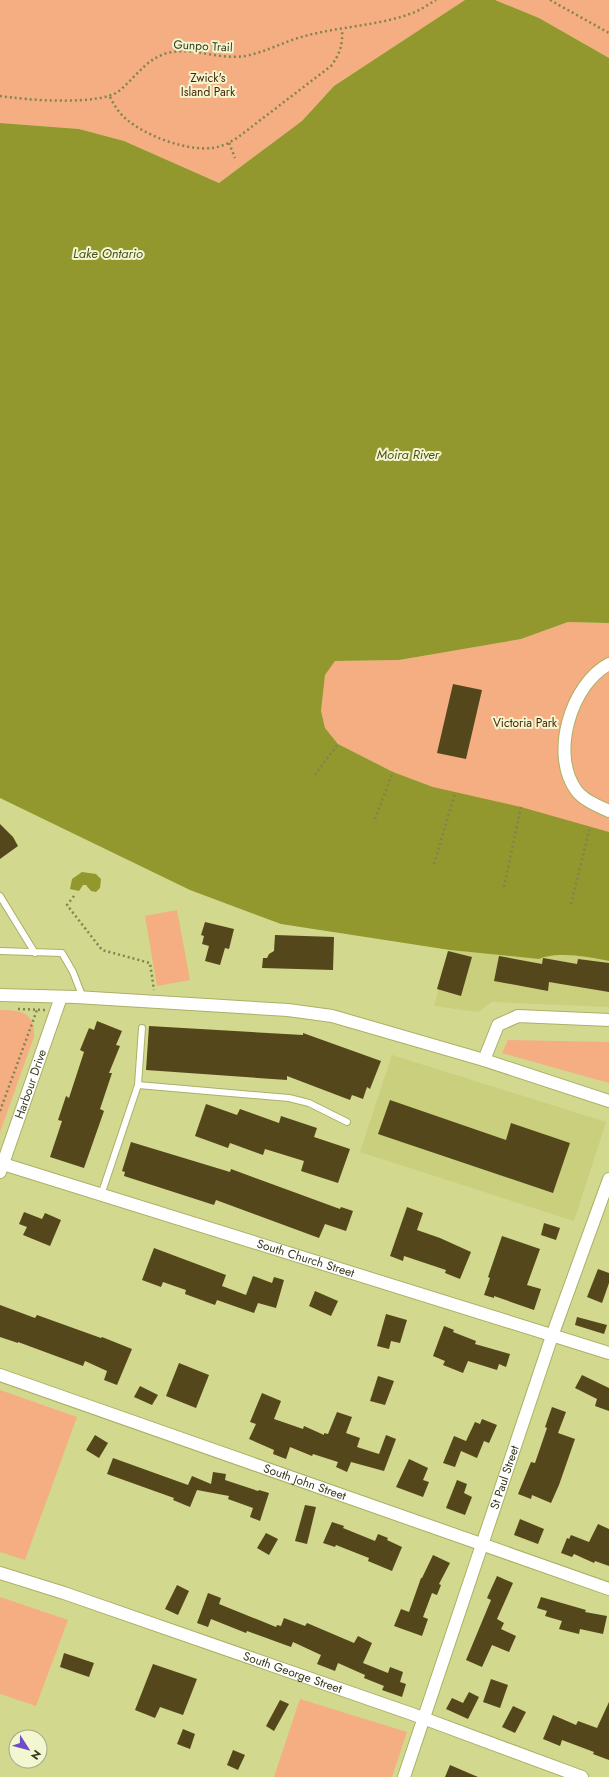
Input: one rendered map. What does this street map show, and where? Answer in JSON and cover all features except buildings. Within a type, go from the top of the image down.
[{"type":"street","points":[[609,664],[598,670],[583,687],[569,720],[563,746],[567,770],[576,790],[594,805],[609,811]]},
{"type":"street","points":[[0,995],[83,998],[288,1010],[332,1016],[484,1060],[609,1101]]},
{"type":"street","name":"Harbour Drive","points":[[1,1168],[61,997]]},
{"type":"street","points":[[484,1060],[498,1025],[518,1016],[609,1020]]},
{"type":"street","name":"South Church Street","points":[[1,1168],[101,1195],[609,1353]]},
{"type":"street","name":"St Paul Street","points":[[404,1777],[483,1546],[552,1336],[609,1179]]},
{"type":"street","name":"South John Street","points":[[0,1375],[483,1546],[609,1589]]},
{"type":"street","name":"South George Street","points":[[0,1573],[64,1593],[424,1719],[582,1777]]},
{"type":"lane","points":[[0,896],[35,953]]},
{"type":"lane","points":[[0,951],[62,953],[73,972],[83,998]]},
{"type":"lane","points":[[101,1195],[138,1085],[142,1028]]},
{"type":"lane","points":[[138,1085],[289,1098],[309,1103],[347,1122]]},
{"type":"path","name":"Gunpo Trail","points":[[0,96],[25,100],[97,99],[110,96],[119,91],[149,61],[160,55],[174,52],[227,57],[244,56],[306,36],[385,22],[416,12],[436,0]]},
{"type":"path","points":[[550,0],[609,32]]},
{"type":"path","points":[[110,96],[119,112],[126,119],[156,136],[195,148],[213,148],[229,143],[331,66],[337,59],[342,46],[342,29]]},
{"type":"path","points":[[229,143],[236,158]]},
{"type":"path","points":[[315,775],[338,744]]},
{"type":"path","points":[[375,819],[393,772]]},
{"type":"path","points":[[434,864],[455,793]]},
{"type":"path","points":[[504,887],[521,807]]},
{"type":"path","points":[[571,904],[590,827]]},
{"type":"path","points":[[74,896],[67,905],[102,950],[150,963],[156,1002]]},
{"type":"path","points":[[0,1111],[37,1010]]},
{"type":"shaded area","points":[[450,950],[539,959],[547,955],[579,956],[609,961],[609,1007],[492,1002],[478,1012],[434,1006]]},
{"type":"shaded area","points":[[392,1055],[606,1122],[574,1221],[360,1152]]},
{"type":"green space","name":"Zwick's Island Park","points":[[0,0],[465,0],[334,86],[302,121],[219,183],[124,141],[79,129],[0,123]]},
{"type":"green space","points":[[495,0],[609,0],[609,58],[539,18]]},
{"type":"green space","name":"Victoria Park","points":[[568,622],[609,623],[609,832],[433,787],[393,772],[338,744],[325,728],[321,711],[325,675],[334,661],[399,660],[521,639]]},
{"type":"green space","points":[[177,910],[190,980],[157,986],[145,916]]},
{"type":"green space","points":[[0,1010],[20,1012],[29,1017],[34,1029],[34,1037],[0,1132]]},
{"type":"green space","points":[[508,1040],[609,1042],[609,1083],[502,1053]]},
{"type":"green space","points":[[0,1390],[77,1417],[25,1560],[0,1552]]},
{"type":"green space","points":[[0,1597],[68,1620],[36,1706],[0,1694]]},
{"type":"green space","points":[[300,1699],[407,1732],[392,1777],[274,1777]]},
{"type":"water","name":"Moira River","points":[[465,0],[495,0],[539,18],[609,58],[609,623],[568,622],[521,639],[399,660],[335,661],[325,675],[321,711],[325,728],[338,744],[393,772],[433,787],[521,807],[609,832],[609,961],[564,955],[554,955],[539,959],[450,950],[281,924],[190,890],[0,798],[0,123],[79,129],[124,141],[219,183],[302,121],[334,86]]},
{"type":"water","points":[[82,872],[96,874],[101,879],[100,888],[96,892],[91,891],[86,885],[83,885],[79,891],[70,889],[72,879]]},
{"type":"water label","name":"Lake Ontario","points":[[108,253]]}]
